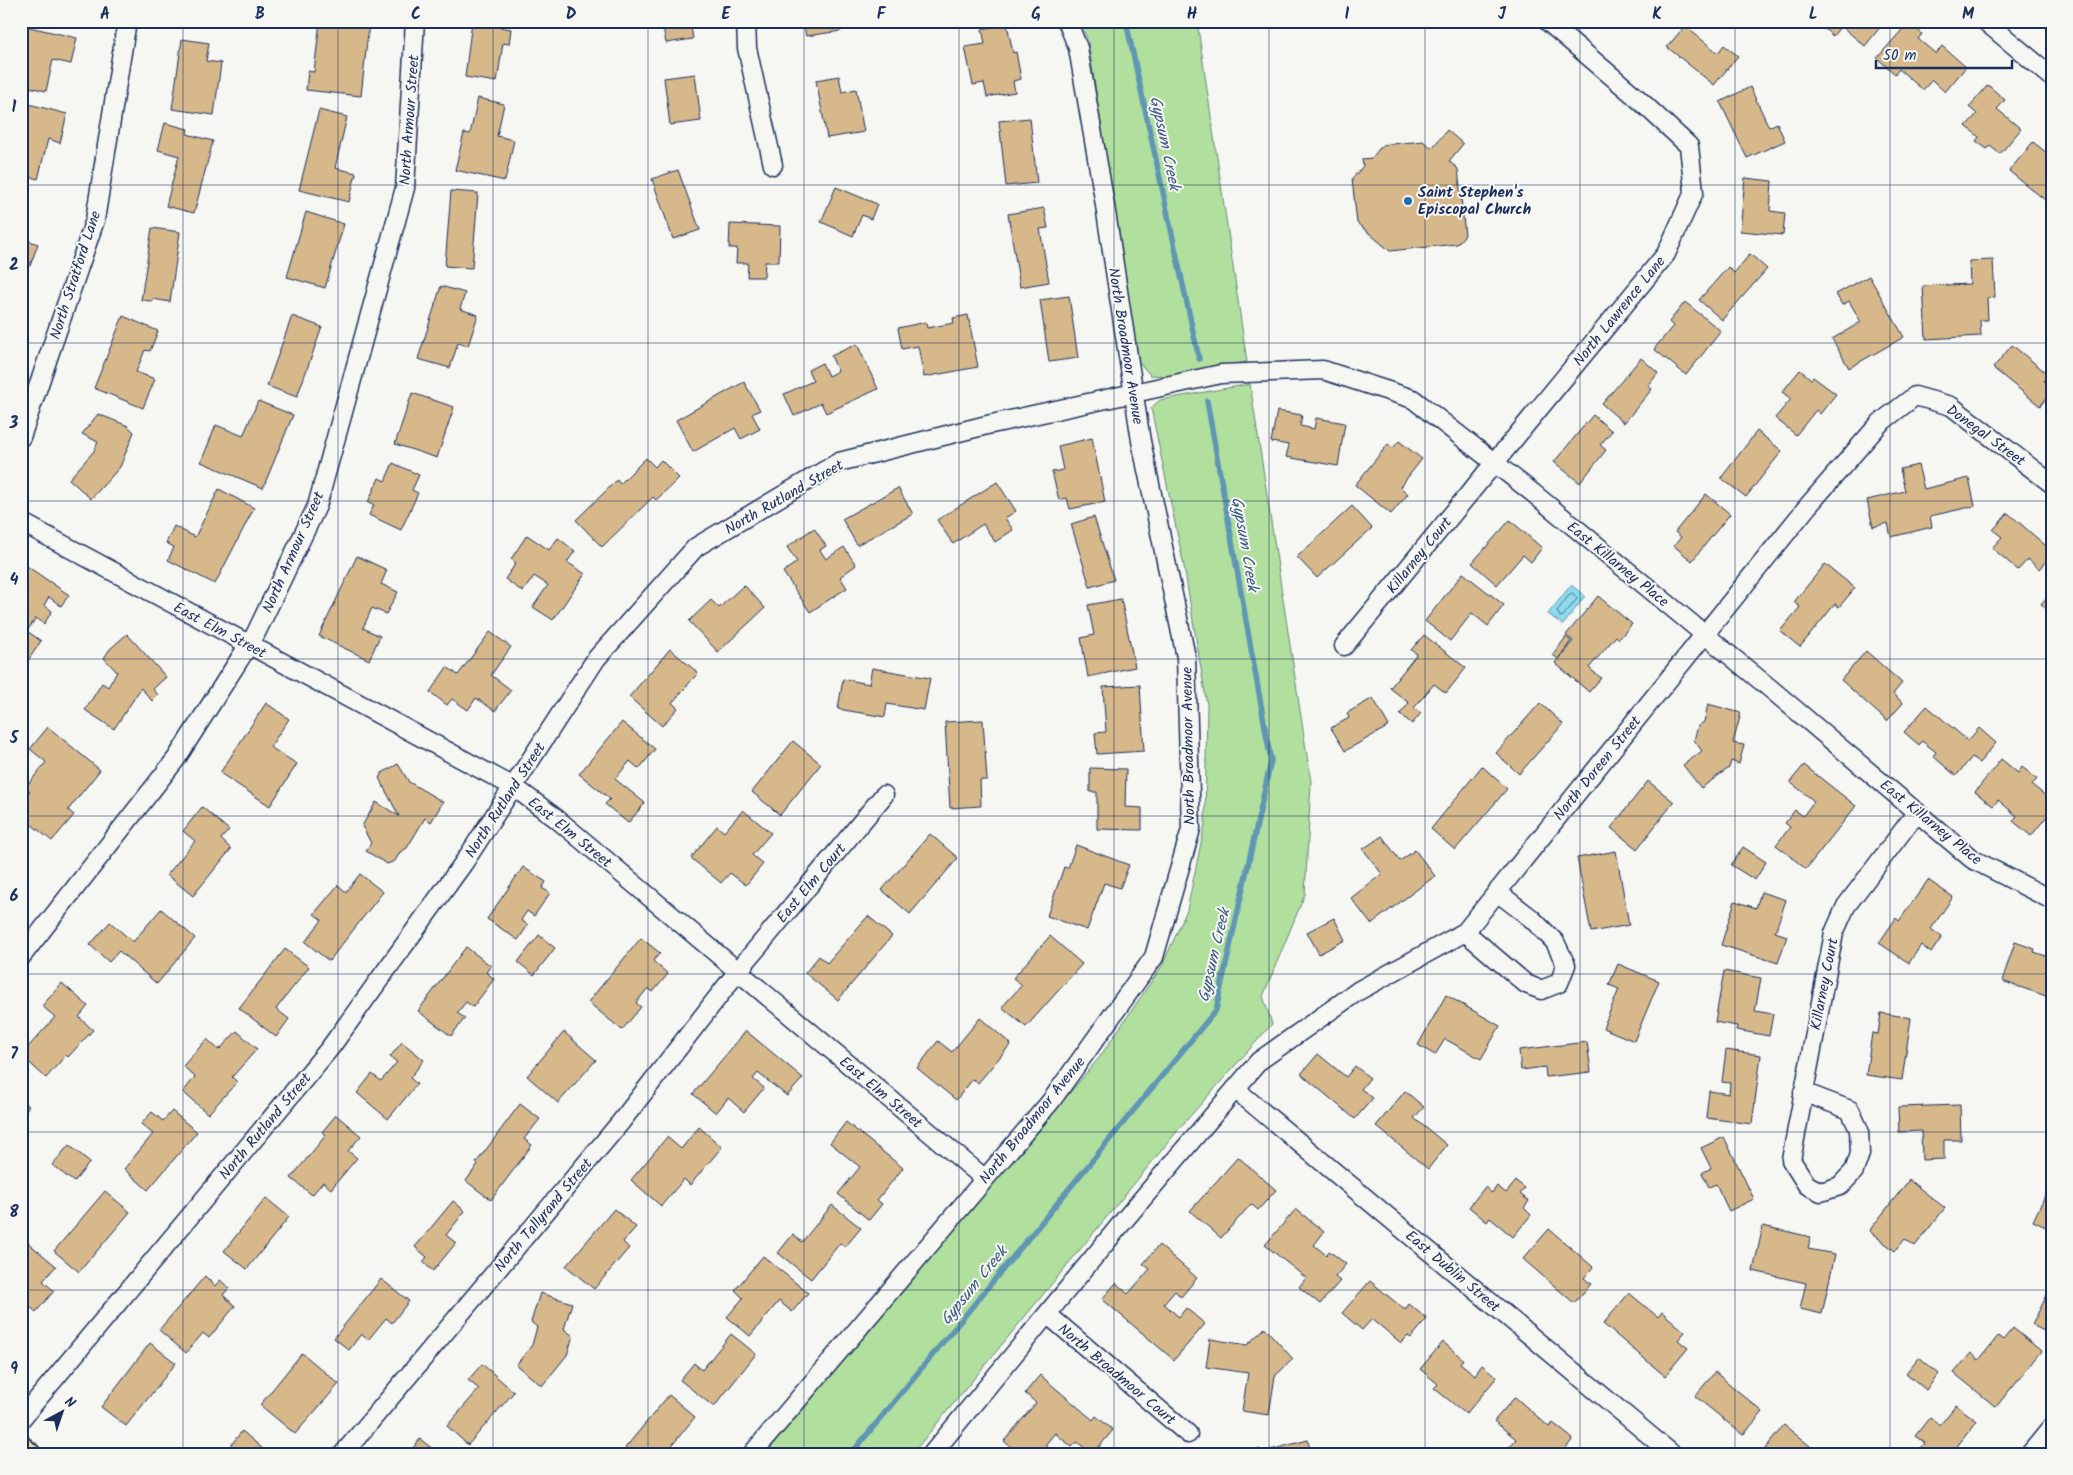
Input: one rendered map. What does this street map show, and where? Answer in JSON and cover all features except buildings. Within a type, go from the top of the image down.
[{"type":"main road","points":[[21,1447],[29,1454]]},
{"type":"street","name":"North Stratford Lane","points":[[21,437],[95,220],[127,21]]},
{"type":"street","name":"North Armour Street","points":[[21,957],[176,759],[255,635],[317,506],[405,188],[415,21]]},
{"type":"street","points":[[746,21],[747,48],[773,165]]},
{"type":"street","name":"North Broadmoor Avenue","points":[[752,1454],[1051,1101],[1154,957],[1191,829],[1186,658],[1141,441],[1080,57],[1068,21]]},
{"type":"street","name":"North Lawrence Lane","points":[[1494,463],[1666,254],[1694,192],[1689,146],[1635,96],[1547,21]]},
{"type":"street","points":[[1985,21],[2052,77]]},
{"type":"street","name":"East Killarney Place","points":[[1133,394],[1221,374],[1323,370],[1413,399],[1705,635],[1972,859],[2052,900]]},
{"type":"street","name":"North Rutland Street","points":[[21,1419],[330,1048],[465,861],[596,659],[696,548],[840,462],[986,425],[1133,394]]},
{"type":"street","name":"Donegal Street","points":[[1915,396],[1951,406],[2052,484]]},
{"type":"street","name":"North Doreen Street","points":[[1235,1089],[1259,1061],[1358,991],[1465,932],[1808,506],[1880,423],[1915,396]]},
{"type":"street","name":"Killarney Court","points":[[1344,646],[1494,463]]},
{"type":"street","name":"East Elm Street","points":[[21,522],[514,787],[557,819],[985,1179]]},
{"type":"street","name":"East Elm Court","points":[[738,971],[884,795]]},
{"type":"street","name":"Killarney Court","points":[[1803,1092],[1850,1110],[1859,1130],[1860,1154],[1854,1172],[1840,1186],[1820,1192],[1808,1185],[1791,1160],[1803,1092],[1834,933],[1846,906],[1917,812]]},
{"type":"street","points":[[1465,932],[1526,984],[1541,990],[1559,983],[1566,965],[1555,942],[1531,918],[1498,892]]},
{"type":"street","name":"North Tallyrand Street","points":[[343,1454],[620,1123],[738,971]]},
{"type":"street","points":[[932,1454],[1235,1089]]},
{"type":"street","name":"East Dublin Street","points":[[1235,1089],[1672,1454]]},
{"type":"street","name":"North Broadmoor Court","points":[[1047,1314],[1188,1434]]},
{"type":"street","points":[[2030,1454],[2052,1427]]},
{"type":"green space","points":[[1079,21],[1197,21],[1247,362],[1168,376],[1150,375],[1138,361],[1088,41]]},
{"type":"green space","points":[[1250,384],[1311,782],[1305,894],[1263,996],[1272,1024],[1184,1123],[912,1454],[765,1454],[1099,1058],[1162,966],[1187,910],[1205,824],[1207,705],[1184,566],[1151,408],[1160,400]]},
{"type":"water","points":[[1571,585],[1585,596],[1563,625],[1548,614]]},
{"type":"waterway","name":"Gypsum Creek","points":[[1126,21],[1199,359]]},
{"type":"waterway","name":"Gypsum Creek","points":[[851,1454],[1216,1010],[1271,761],[1207,401]]},
{"type":"place","name":"Saint Stephen's Episcopal Church","points":[[1408,201]]}]
